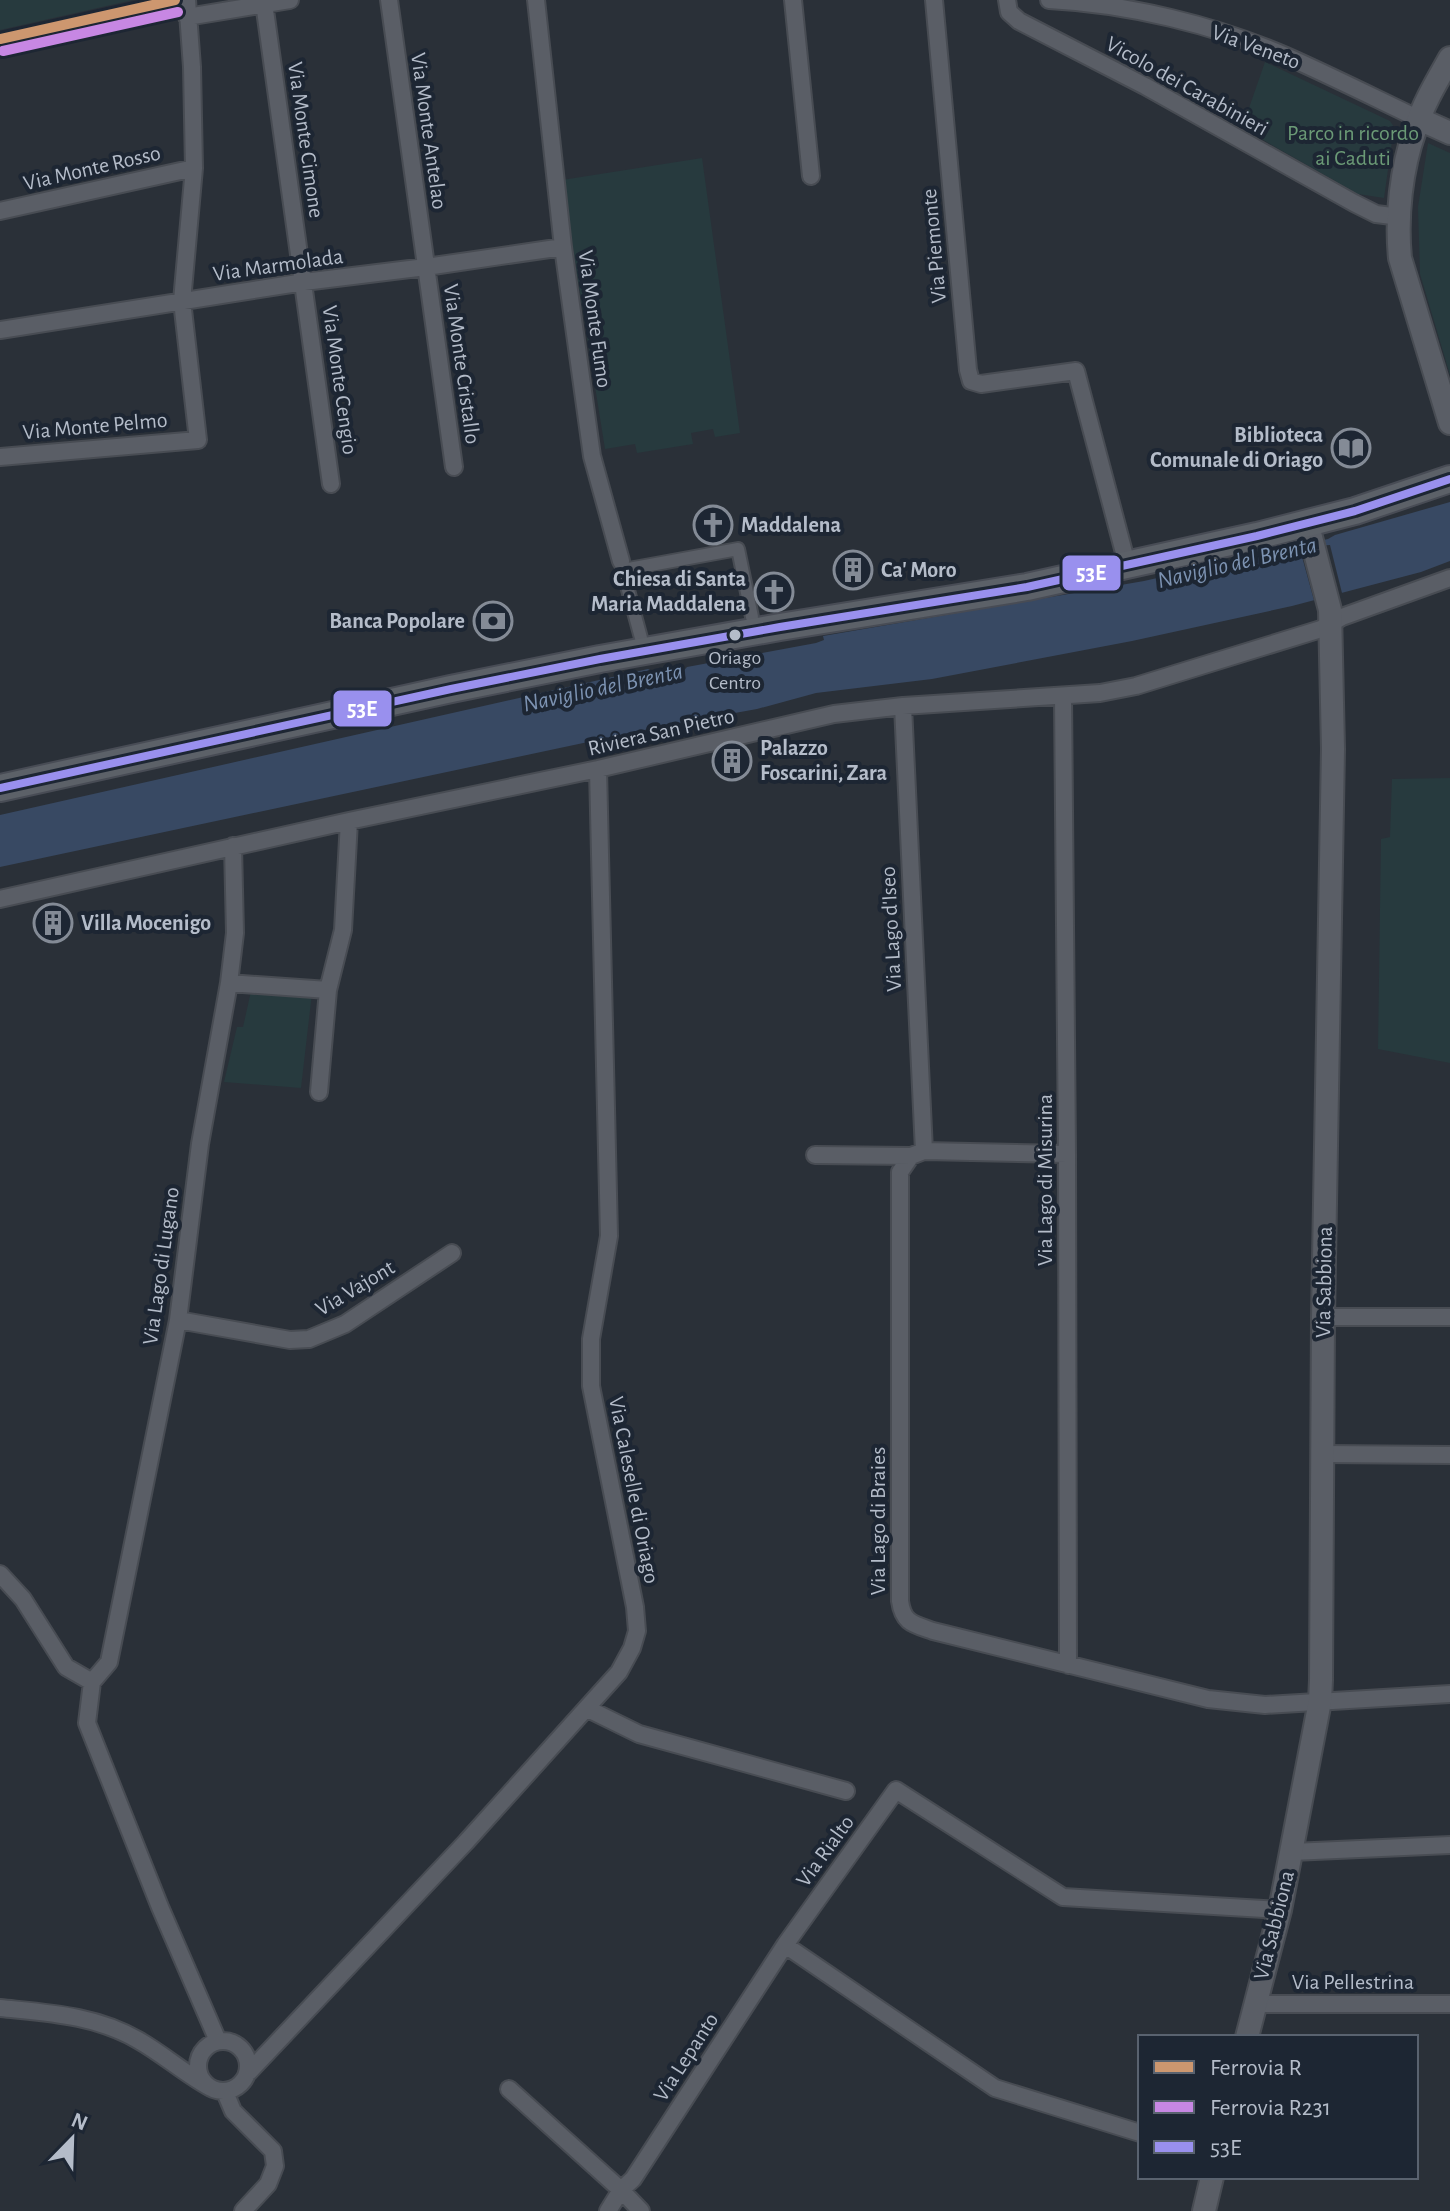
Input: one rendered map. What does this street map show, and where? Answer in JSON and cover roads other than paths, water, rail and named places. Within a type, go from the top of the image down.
[{"type":"main road","points":[[0,788],[451,689],[668,646],[1027,587],[1257,536],[1311,534],[1355,511],[1450,479]]},
{"type":"street","points":[[187,9],[290,0]]},
{"type":"street","name":"Via Monte Antelao","points":[[389,0],[426,267]]},
{"type":"street","name":"Via Monte Fumo","points":[[536,0],[563,247],[592,456],[641,638]]},
{"type":"street","points":[[793,0],[811,176]]},
{"type":"street","name":"Via Piemonte","points":[[934,0],[971,381],[981,384],[1076,371],[1127,564]]},
{"type":"street","name":"Vicolo dei Carabinieri","points":[[1007,0],[1009,12],[1019,21],[1145,86],[1354,203],[1376,214],[1400,217]]},
{"type":"street","name":"Via Veneto","points":[[1049,0],[1074,1],[1158,15],[1240,38],[1286,56],[1450,133]]},
{"type":"street","name":"Via Monte Cimone","points":[[264,3],[304,282]]},
{"type":"street","name":"Via Monte Rosso","points":[[182,301],[194,168],[192,67],[187,9]]},
{"type":"street","points":[[1450,58],[1414,131],[1407,164],[1399,241],[1400,258],[1450,423]]},
{"type":"street","name":"Via Monte Rosso","points":[[0,211],[194,168]]},
{"type":"street","name":"Via Marmolada","points":[[0,330],[304,282],[563,247]]},
{"type":"street","name":"Via Monte Cristallo","points":[[426,267],[454,467]]},
{"type":"street","name":"Via Monte Cengio","points":[[304,282],[331,484]]},
{"type":"street","name":"Via Monte Pelmo","points":[[0,457],[198,440],[182,301]]},
{"type":"street","name":"Via Sabbiona","points":[[1247,2035],[1280,1910],[1320,1701],[1323,1317],[1333,786],[1330,616],[1311,534]]},
{"type":"street","points":[[622,565],[738,549],[752,617]]},
{"type":"street","name":"Riviera San Pietro","points":[[0,899],[598,769],[834,714],[903,706],[1100,693],[1136,686],[1321,629],[1330,616],[1342,617],[1450,578]]},
{"type":"street","name":"Via Lago di Misurina","points":[[1063,696],[1068,1665]]},
{"type":"street","name":"Via Lago d'Iseo","points":[[903,706],[917,1154]]},
{"type":"street","name":"Via Caleselle di Oriago","points":[[249,2072],[588,1709],[619,1672],[637,1631],[635,1607],[591,1386],[591,1339],[609,1236],[598,769]]},
{"type":"street","points":[[319,1092],[328,990],[343,930],[349,821]]},
{"type":"street","name":"Via Lago di Lugano","points":[[218,2041],[160,1907],[87,1723],[92,1682],[109,1662],[178,1320],[200,1144],[235,933],[233,846]]},
{"type":"street","points":[[229,983],[328,990]]},
{"type":"street","name":"Via Lago di Braies","points":[[917,1154],[900,1172],[900,1601],[902,1614],[910,1623],[1208,1699],[1265,1705],[1450,1694]]},
{"type":"street","points":[[815,1155],[1067,1154]]},
{"type":"street","name":"Via Vajont","points":[[178,1320],[290,1340],[309,1339],[345,1324],[452,1253]]},
{"type":"street","points":[[1323,1317],[1450,1317]]},
{"type":"street","points":[[1323,1454],[1450,1455]]},
{"type":"street","points":[[0,1574],[23,1599],[66,1667],[92,1682]]},
{"type":"street","points":[[588,1709],[639,1734],[846,1791]]},
{"type":"street","name":"Via Rialto","points":[[785,1945],[896,1790],[1063,1897],[1280,1910]]},
{"type":"street","points":[[1292,1852],[1450,1845]]},
{"type":"street","points":[[785,1945],[995,2088],[1138,2132]]},
{"type":"street","name":"Via Lepanto","points":[[608,2211],[621,2190],[633,2179],[785,1945]]},
{"type":"street","name":"Via Pellestrina","points":[[1255,2004],[1450,2004]]},
{"type":"street","points":[[0,2008],[102,2023],[140,2041],[186,2074],[218,2090],[232,2091],[240,2086],[249,2072],[248,2061],[237,2045],[218,2041],[203,2049],[198,2074],[218,2090],[233,2111],[273,2151],[275,2166],[268,2184],[243,2211]]},
{"type":"street","points":[[509,2089],[641,2211]]},
{"type":"street","points":[[1204,2211],[1212,2179]]},
{"type":"water","name":"Naviglio del Brenta","points":[[1450,502],[1450,561],[1421,572],[1292,606],[1132,641],[932,679],[816,693],[757,709],[668,725],[0,867],[0,815],[648,669],[666,678],[678,677],[687,667],[816,643],[824,640],[823,636],[1144,581],[1328,539]]},
{"type":"rail line","name":"R","points":[[0,39],[175,0]]},
{"type":"rail line","name":"R231","points":[[3,51],[178,12]]},
{"type":"place","name":"Biblioteca Comunale di Oriago","points":[[1351,448]]},
{"type":"place","name":"Maddalena","points":[[713,525]]},
{"type":"place","name":"Ca' Moro","points":[[853,570]]},
{"type":"place","name":"Chiesa di Santa Maria Maddalena","points":[[774,592]]},
{"type":"place","name":"Banca Popolare","points":[[493,621]]},
{"type":"place","name":"Oriago Centro","points":[[735,635]]},
{"type":"place","name":"Palazzo Foscarini, Zara","points":[[732,761]]},
{"type":"place","name":"Villa Mocenigo","points":[[53,923]]},
{"type":"park label","name":"Parco in ricordo ai Caduti","points":[[1353,146]]}]
